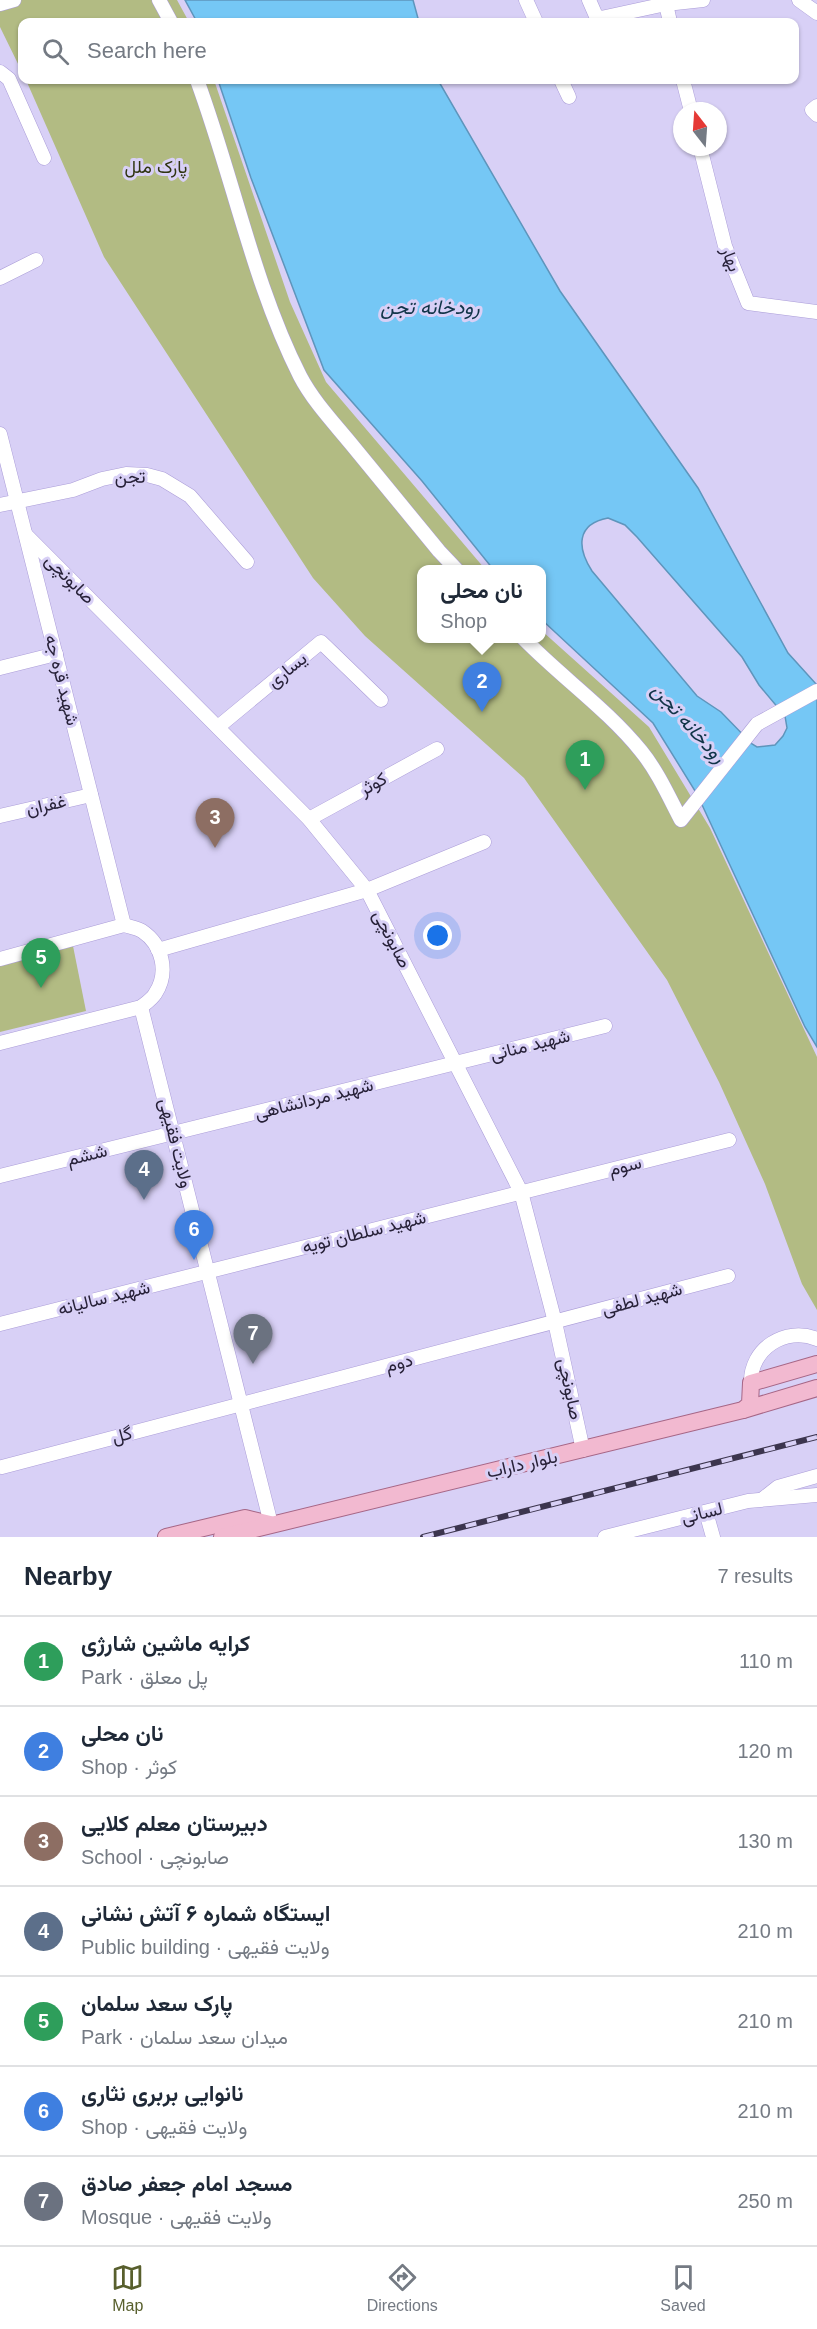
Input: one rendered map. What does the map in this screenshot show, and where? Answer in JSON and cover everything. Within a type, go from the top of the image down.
[{"type":"main road","points":[[743,1410],[750,1404],[751,1383],[817,1364]]},
{"type":"main road","name":"بلوار داراب","points":[[222,1537],[583,1450],[743,1410],[811,1390]]},
{"type":"main road","name":"بلوار داراب","points":[[166,1537],[245,1518],[271,1524]]},
{"type":"street","points":[[0,4],[14,0]]},
{"type":"street","points":[[159,0],[169,18]]},
{"type":"street","points":[[526,0],[534,18]]},
{"type":"street","points":[[589,0],[596,16],[601,18],[666,4],[703,0]]},
{"type":"street","points":[[666,4],[669,18]]},
{"type":"street","points":[[0,72],[9,79],[44,158]]},
{"type":"street","points":[[198,84],[225,162],[255,263],[280,333],[301,376],[332,421],[452,565]]},
{"type":"street","points":[[563,84],[569,97]]},
{"type":"street","points":[[684,84],[689,102]]},
{"type":"street","points":[[817,106],[812,110],[817,115]]},
{"type":"street","name":"بهار","points":[[702,156],[725,246],[748,303],[817,312]]},
{"type":"street","points":[[0,278],[36,260]]},
{"type":"street","name":"شهید قره جه","points":[[0,434],[124,925]]},
{"type":"street","name":"تجن","points":[[0,505],[73,490],[102,479],[126,474],[147,475],[162,479],[190,496],[247,562]]},
{"type":"street","name":"صابونچی","points":[[26,535],[309,819],[368,890],[520,1192],[555,1322],[583,1450]]},
{"type":"street","name":"یساری","points":[[218,727],[321,642],[381,700]]},
{"type":"street","points":[[527,643],[624,732],[642,752],[659,778],[681,820],[756,724],[817,691]]},
{"type":"street","points":[[0,668],[56,654]]},
{"type":"street","name":"کوثر","points":[[309,819],[437,749]]},
{"type":"street","name":"غفران","points":[[0,816],[91,795]]},
{"type":"street","points":[[159,951],[368,890],[484,842]]},
{"type":"street","points":[[0,959],[124,925],[142,931],[155,943],[163,960],[162,978],[155,994],[141,1006],[0,1044]]},
{"type":"street","name":"ولایت فقیهی","points":[[141,1006],[271,1524]]},
{"type":"street","name":"شهید منانی","points":[[455,1064],[605,1026]]},
{"type":"street","name":"شهید مردانشاهی","points":[[174,1134],[455,1064]]},
{"type":"street","name":"ششم","points":[[0,1176],[174,1134]]},
{"type":"street","name":"سوم","points":[[520,1192],[729,1140]]},
{"type":"street","name":"شهید سلطان تویه","points":[[208,1271],[520,1192]]},
{"type":"street","name":"شهید سالیانه","points":[[0,1324],[208,1271]]},
{"type":"street","name":"شهید لطفی","points":[[555,1322],[728,1276]]},
{"type":"street","name":"دوم","points":[[242,1404],[555,1322]]},
{"type":"street","points":[[751,1383],[755,1362],[762,1350],[773,1341],[800,1334],[817,1339]]},
{"type":"street","name":"گل","points":[[2,1467],[242,1404]]},
{"type":"street","points":[[764,1498],[778,1487],[817,1476]]},
{"type":"street","points":[[764,1498],[817,1495]]},
{"type":"street","name":"لسانی","points":[[605,1537],[645,1532],[706,1512],[764,1498]]},
{"type":"street","points":[[706,1512],[713,1537]]},
{"type":"green space","points":[[0,0],[177,0],[187,18],[18,18],[18,64],[0,27]]},
{"type":"green space","name":"پارک ملل","points":[[28,84],[215,84],[290,302],[326,382],[482,565],[417,565],[417,643],[546,643],[546,635],[649,727],[710,828],[817,1057],[817,1310],[802,1284],[765,1184],[719,1082],[667,980],[524,778],[365,636],[313,578],[104,257]]},
{"type":"green space","points":[[73,946],[86,1011],[0,1032],[0,966]]},
{"type":"water","points":[[185,0],[413,0],[418,18],[195,18]]},
{"type":"water","name":"رودخانه تجن","points":[[219,84],[440,84],[560,291],[698,488],[788,653],[817,685],[817,1047],[805,1027],[697,794],[653,723],[546,624],[546,565],[490,565],[422,481],[324,370],[251,178]],"holes":[[[608,518],[625,525],[742,657],[759,685],[785,716],[787,728],[775,745],[757,747],[752,744],[721,712],[697,696],[592,571],[582,546],[582,538],[590,526]]]},
{"type":"railway","points":[[423,1537],[817,1437]]},
{"type":"place","name":"نان محلی","points":[[482,712]]},
{"type":"place","name":"کرایه ماشین شارژی","points":[[585,790]]},
{"type":"place","name":"دبیرستان معلم کلایی","points":[[215,848]]},
{"type":"place","name":"پارک سعد سلمان","points":[[41,988]]},
{"type":"place","name":"ایستگاه شماره ۶ آتش نشانی","points":[[144,1200]]},
{"type":"place","name":"نانوایی بربری نثاری","points":[[194,1260]]},
{"type":"place","name":"مسجد امام جعفر صادق","points":[[253,1364]]}]
